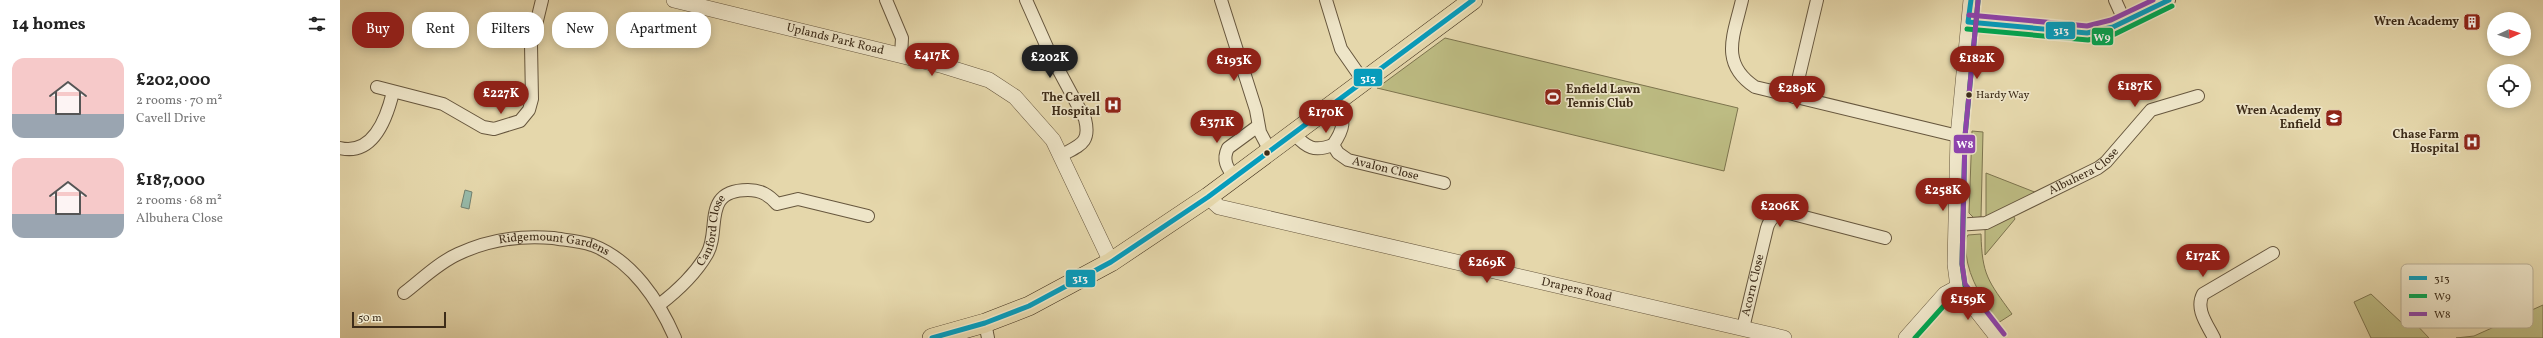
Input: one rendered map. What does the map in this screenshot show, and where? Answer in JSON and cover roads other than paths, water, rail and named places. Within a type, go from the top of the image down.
[{"type":"main road","points":[[932,338],[986,330],[1112,262],[1235,178],[1472,0]]},
{"type":"street","points":[[377,87],[443,104],[483,127],[494,129],[520,121],[529,110],[532,99],[530,52],[542,0]]},
{"type":"street","points":[[1026,0],[1050,54],[1085,119],[1088,129],[1087,137],[1081,144],[1062,155]]},
{"type":"street","points":[[1221,0],[1256,110],[1258,126],[1263,141],[1270,151]]},
{"type":"street","points":[[1326,0],[1341,49],[1364,82]]},
{"type":"street","points":[[1742,0],[1731,52],[1738,72],[1755,87],[1958,136]]},
{"type":"street","points":[[1794,97],[1817,0]]},
{"type":"street","points":[[1971,0],[1958,136],[1955,264],[1958,287],[1998,338]]},
{"type":"street","points":[[2115,0],[2125,22]]},
{"type":"street","points":[[1968,22],[2087,33],[2099,31],[2125,22],[2169,0]]},
{"type":"street","name":"Uplands Park Road","points":[[681,1],[901,56],[989,80],[1015,97],[1035,118],[1062,155],[1088,218],[1112,262]]},
{"type":"street","points":[[889,1],[902,38],[901,56]]},
{"type":"street","points":[[340,148],[360,147],[370,141],[384,122],[393,92]]},
{"type":"street","name":"Albuhera Close","points":[[1956,225],[1986,224],[2098,168],[2106,162],[2151,110],[2198,96]]},
{"type":"street","points":[[1294,134],[1306,147],[1313,150],[1333,144],[1342,131],[1344,124],[1343,117],[1336,103]]},
{"type":"street","points":[[1235,178],[1227,167],[1225,153],[1228,148],[1258,126]]},
{"type":"street","name":"Avalon Close","points":[[1333,144],[1338,153],[1348,160],[1444,183]]},
{"type":"street","name":"Canford Close","points":[[659,305],[706,256],[713,239],[713,219],[715,210],[720,201],[735,192],[753,190],[763,192],[777,204],[798,199],[868,216]]},
{"type":"street","name":"Drapers Road","points":[[1208,197],[1219,207],[1784,338]]},
{"type":"street","name":"Acorn Close","points":[[1743,328],[1767,228],[1769,222],[1776,215],[1789,213],[1885,238]]},
{"type":"street","name":"Ridgemount Gardens","points":[[404,293],[434,268],[457,255],[499,241],[536,236],[578,242],[603,250],[629,269],[659,305],[675,338]]},
{"type":"street","points":[[2214,338],[2200,308],[2203,294],[2273,253]]},
{"type":"street","points":[[1906,338],[1945,294],[1958,287]]},
{"type":"place","name":"Wren Academy","points":[[2472,22]]},
{"type":"place","name":"Hardy Way","points":[[1969,95]]},
{"type":"place","name":"Enfield Lawn Tennis Club","points":[[1553,97]]},
{"type":"place","name":"The Cavell Hospital","points":[[1113,105]]},
{"type":"place","name":"Wren Academy Enfield","points":[[2334,118]]},
{"type":"place","name":"Chase Farm Hospital","points":[[2472,142]]}]
